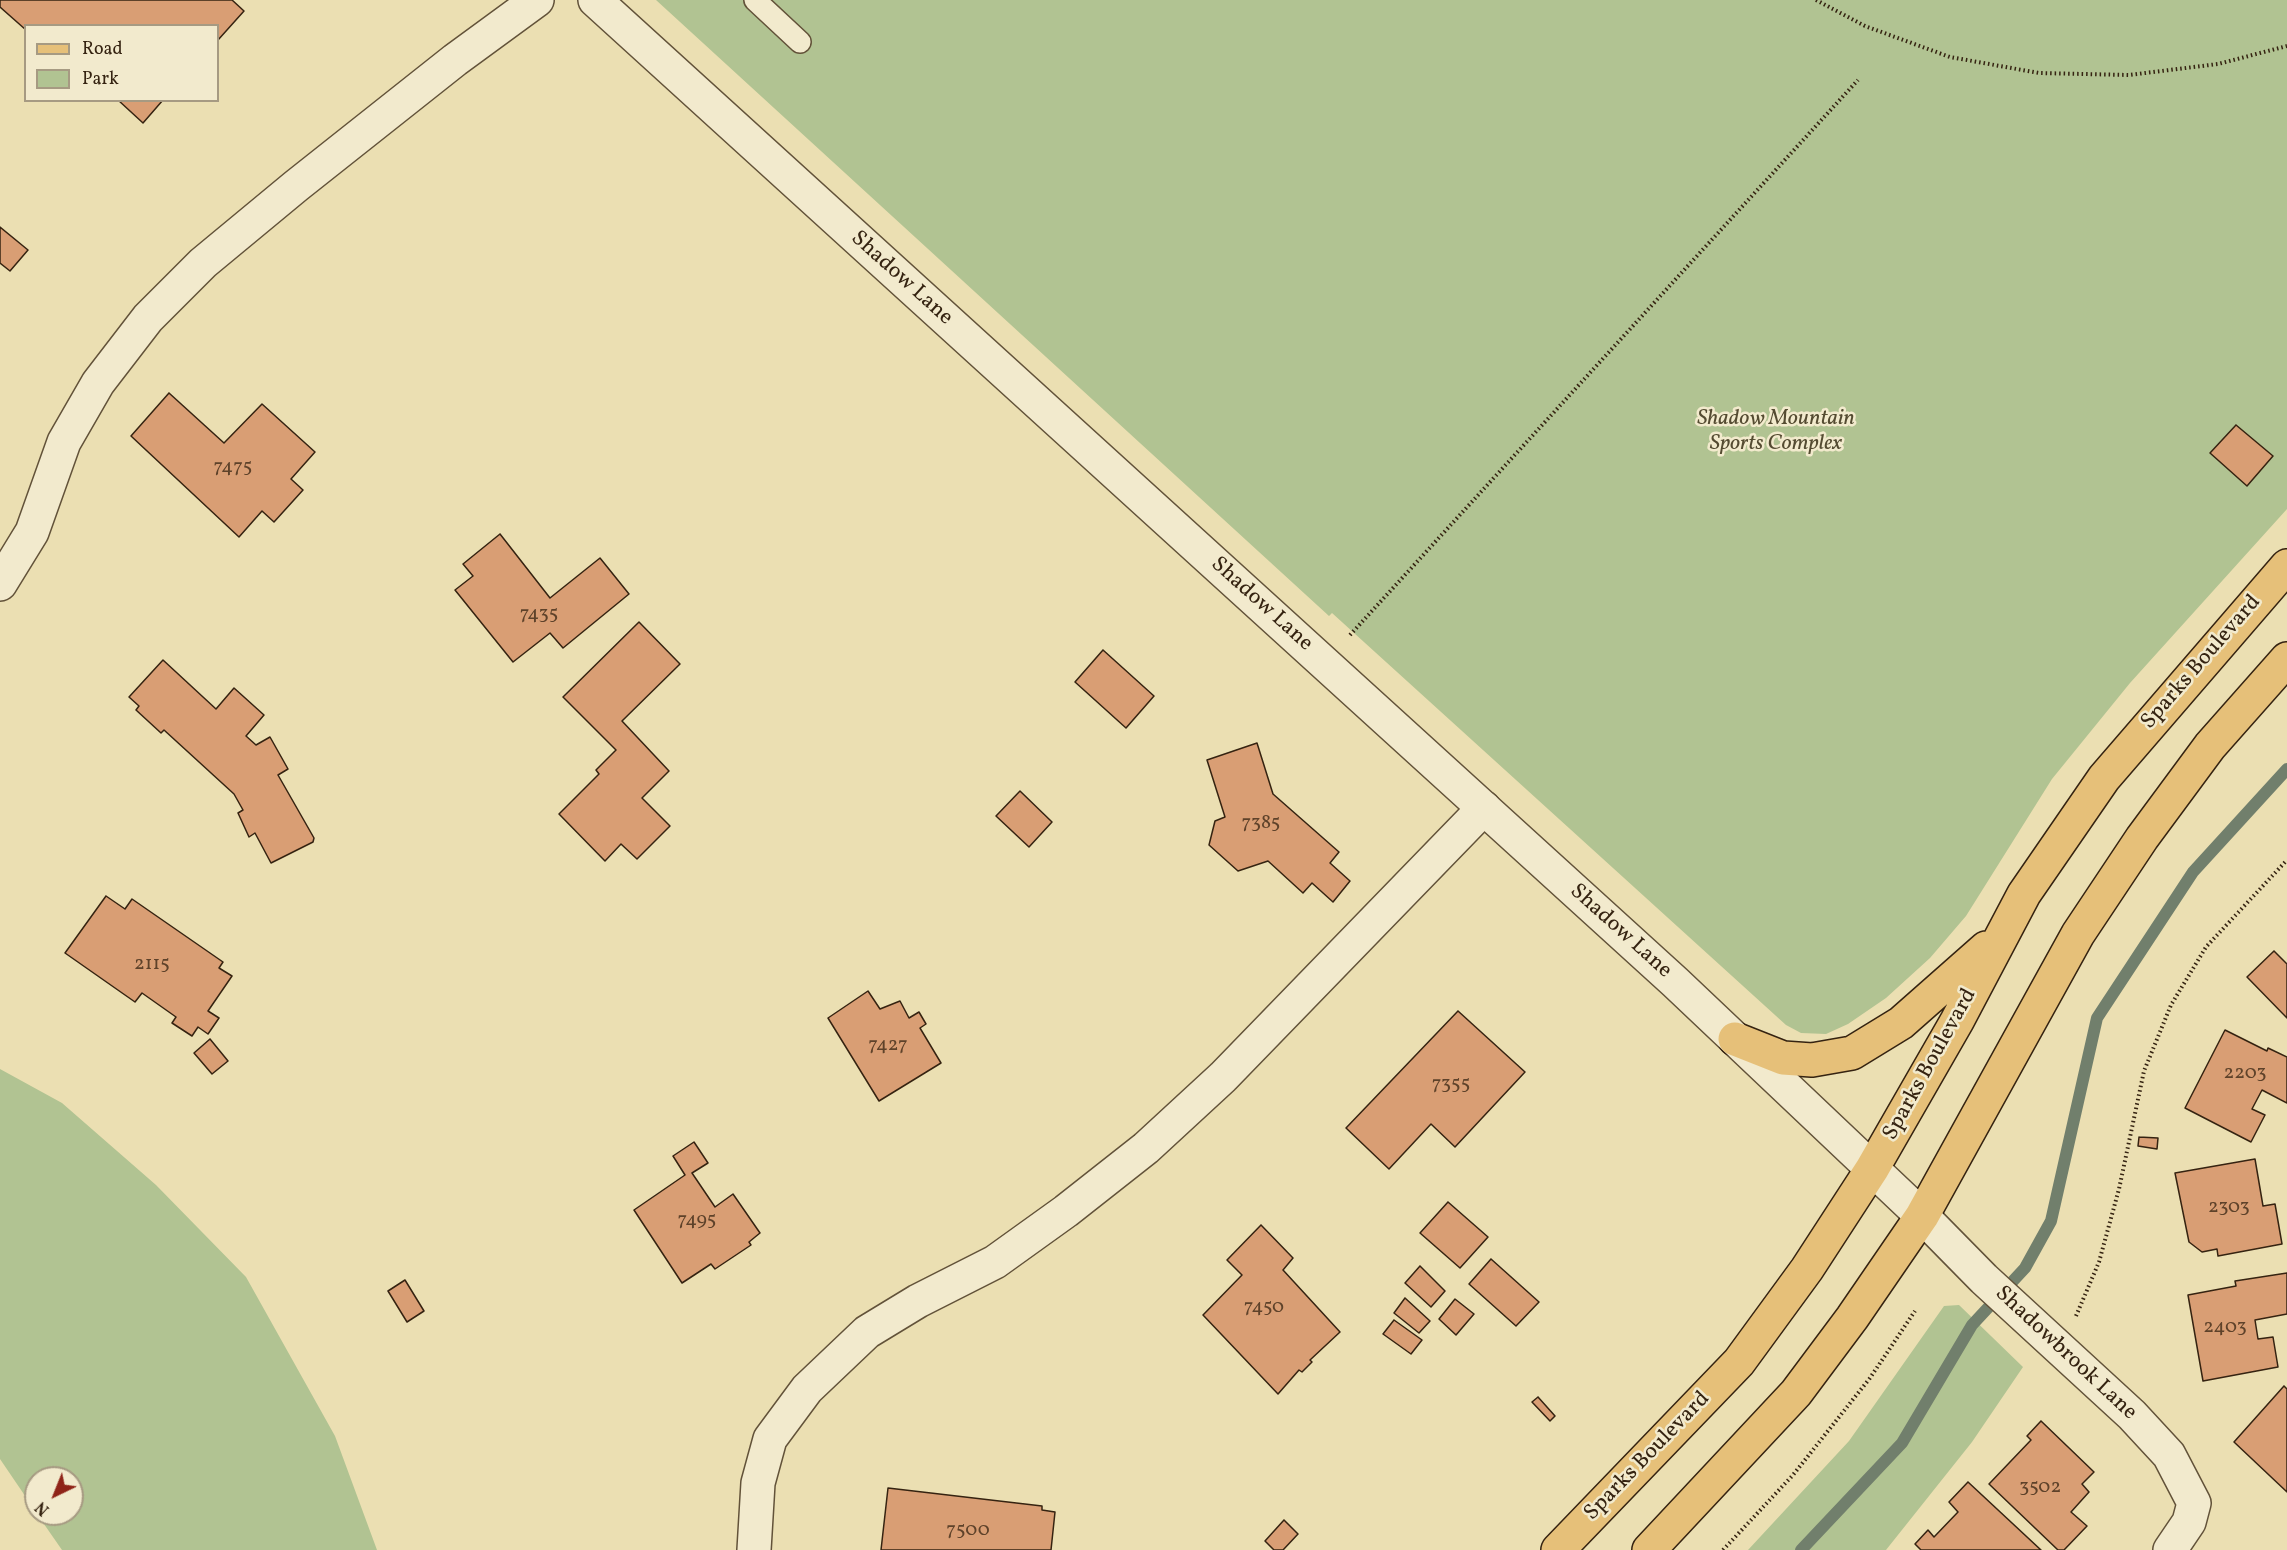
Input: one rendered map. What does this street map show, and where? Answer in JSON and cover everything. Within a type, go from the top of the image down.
[{"type":"main road","name":"Sparks Boulevard","points":[[1558,1550],[1739,1362],[1807,1269],[1872,1169],[1957,1021],[2024,894],[2104,778],[2287,566]]},
{"type":"main road","points":[[1649,1550],[1796,1393],[1922,1216],[2078,934],[2142,838],[2210,746],[2287,659]]},
{"type":"main road","points":[[1736,1040],[1783,1058],[1812,1060],[1852,1053],[1901,1023],[1953,979],[2004,930]]},
{"type":"street","points":[[0,584],[32,532],[64,442],[98,383],[148,318],[203,262],[287,193],[455,60],[537,0]]},
{"type":"street","name":"Shadow Lane","points":[[595,0],[1484,808],[1736,1040],[1922,1216]]},
{"type":"street","points":[[754,1550],[758,1483],[770,1439],[807,1389],[867,1332],[918,1301],[995,1262],[1146,1149],[1223,1077],[1484,808]]},
{"type":"street","name":"Shadowbrook Lane","points":[[1922,1216],[1984,1279],[2132,1415],[2169,1455],[2194,1503],[2189,1522],[2170,1550]]},
{"type":"lane","points":[[755,0],[800,42]]},
{"type":"path","points":[[1816,0],[1865,26],[1950,57],[2039,73],[2129,75],[2218,64],[2287,46]]},
{"type":"path","points":[[1350,634],[1858,80]]},
{"type":"path","points":[[2074,1321],[2099,1262],[2119,1189],[2144,1071],[2171,1005],[2206,947],[2287,860]]},
{"type":"path","points":[[1722,1550],[1800,1466],[1870,1378],[1915,1311]]},
{"type":"green space","name":"Shadow Mountain Sports Complex","points":[[656,0],[2287,0],[2287,509],[2130,683],[2052,779],[1966,916],[1930,958],[1886,998],[1848,1024],[1826,1034],[1801,1033],[1786,1025],[1332,613],[1329,616]]},
{"type":"green space","points":[[0,1069],[62,1103],[156,1185],[246,1277],[335,1436],[377,1550],[62,1550],[45,1526],[84,1526],[84,1466],[24,1466],[24,1494],[0,1459]]},
{"type":"green space","points":[[1959,1305],[2023,1367],[1972,1442],[1886,1550],[1748,1550],[1849,1441],[1944,1306]]},
{"type":"building","points":[[0,0],[232,0],[244,11],[219,39],[219,24],[24,24],[24,28],[0,7]]},
{"type":"building","points":[[120,102],[161,102],[143,123]]},
{"type":"building","points":[[0,227],[28,250],[10,271],[0,263]]},
{"type":"building","points":[[169,393],[224,443],[262,404],[315,452],[291,479],[303,490],[274,522],[262,511],[239,537],[131,436]]},
{"type":"building","points":[[2236,425],[2273,456],[2247,486],[2210,453]]},
{"type":"building","points":[[500,534],[550,598],[600,558],[629,594],[563,648],[550,633],[513,662],[455,590],[473,576],[463,564]]},
{"type":"building","points":[[639,622],[680,664],[622,721],[669,771],[642,798],[670,826],[637,859],[621,844],[605,861],[559,814],[599,774],[596,770],[616,750],[563,697]]},
{"type":"building","points":[[1103,650],[1154,696],[1126,728],[1075,682]]},
{"type":"building","points":[[163,660],[216,709],[234,688],[264,715],[246,736],[256,745],[270,737],[288,769],[278,775],[314,838],[313,842],[271,863],[255,833],[249,837],[238,813],[243,810],[234,794],[164,730],[161,733],[136,710],[139,706],[129,697]]},
{"type":"building","points":[[1257,743],[1273,794],[1339,852],[1330,863],[1350,881],[1333,902],[1312,883],[1303,893],[1268,861],[1238,871],[1209,845],[1215,821],[1225,817],[1207,760]]},
{"type":"building","points":[[1020,791],[1052,822],[1029,847],[996,816]]},
{"type":"building","points":[[106,896],[125,909],[132,899],[223,962],[219,968],[232,976],[208,1011],[219,1018],[208,1034],[198,1027],[192,1036],[172,1023],[176,1017],[142,993],[135,1002],[65,953]]},
{"type":"building","points":[[2274,951],[2287,964],[2287,1018],[2247,977]]},
{"type":"building","points":[[868,991],[880,1009],[900,1001],[909,1018],[919,1012],[926,1024],[920,1028],[941,1063],[879,1101],[828,1018]]},
{"type":"building","points":[[1458,1011],[1525,1072],[1455,1147],[1431,1124],[1389,1169],[1346,1128]]},
{"type":"building","points":[[2225,1030],[2267,1051],[2268,1048],[2287,1057],[2287,1103],[2262,1090],[2252,1109],[2265,1115],[2251,1142],[2185,1108]]},
{"type":"building","points":[[210,1039],[228,1061],[212,1074],[194,1053]]},
{"type":"building","points":[[2139,1137],[2158,1138],[2157,1149],[2138,1146]]},
{"type":"building","points":[[694,1142],[708,1163],[692,1173],[715,1207],[733,1194],[760,1233],[749,1242],[751,1245],[715,1269],[711,1264],[682,1283],[634,1210],[685,1175],[673,1156]]},
{"type":"building","points":[[2255,1159],[2263,1206],[2275,1204],[2282,1244],[2218,1256],[2217,1249],[2202,1252],[2189,1242],[2175,1173]]},
{"type":"building","points":[[1448,1202],[1488,1237],[1460,1268],[1420,1233]]},
{"type":"building","points":[[1261,1225],[1293,1258],[1283,1270],[1340,1332],[1310,1360],[1312,1362],[1302,1372],[1299,1370],[1278,1394],[1203,1315],[1242,1275],[1227,1260]]},
{"type":"building","points":[[1491,1259],[1539,1302],[1516,1326],[1469,1284]]},
{"type":"building","points":[[1420,1266],[1445,1291],[1431,1307],[1405,1283]]},
{"type":"building","points":[[2287,1273],[2287,1314],[2255,1320],[2258,1339],[2273,1337],[2278,1367],[2203,1381],[2188,1295],[2236,1286],[2235,1281]]},
{"type":"building","points":[[405,1280],[424,1311],[407,1322],[388,1291]]},
{"type":"building","points":[[1405,1298],[1430,1321],[1419,1333],[1394,1313]]},
{"type":"building","points":[[1455,1299],[1474,1314],[1456,1335],[1439,1319]]},
{"type":"building","points":[[1394,1320],[1422,1340],[1411,1354],[1383,1334]]},
{"type":"building","points":[[2284,1386],[2287,1389],[2287,1492],[2234,1442]]},
{"type":"building","points":[[1538,1397],[1555,1416],[1550,1421],[1532,1402]]},
{"type":"building","points":[[2041,1421],[2094,1472],[2082,1484],[2089,1492],[2071,1512],[2087,1526],[2064,1550],[2058,1550],[1989,1484],[2031,1440],[2027,1436]]},
{"type":"building","points":[[1968,1482],[2041,1550],[1921,1550],[1915,1544],[1928,1530],[1934,1537],[1958,1512],[1949,1502]]},
{"type":"building","points":[[888,1488],[1042,1506],[1042,1510],[1055,1512],[1051,1550],[881,1550]]},
{"type":"building","points":[[1284,1520],[1298,1534],[1283,1550],[1274,1550],[1265,1541]]},
{"type":"waterway","points":[[1801,1550],[1902,1443],[1972,1325],[2025,1268],[2051,1221],[2097,1018],[2193,872],[2287,769]]}]
